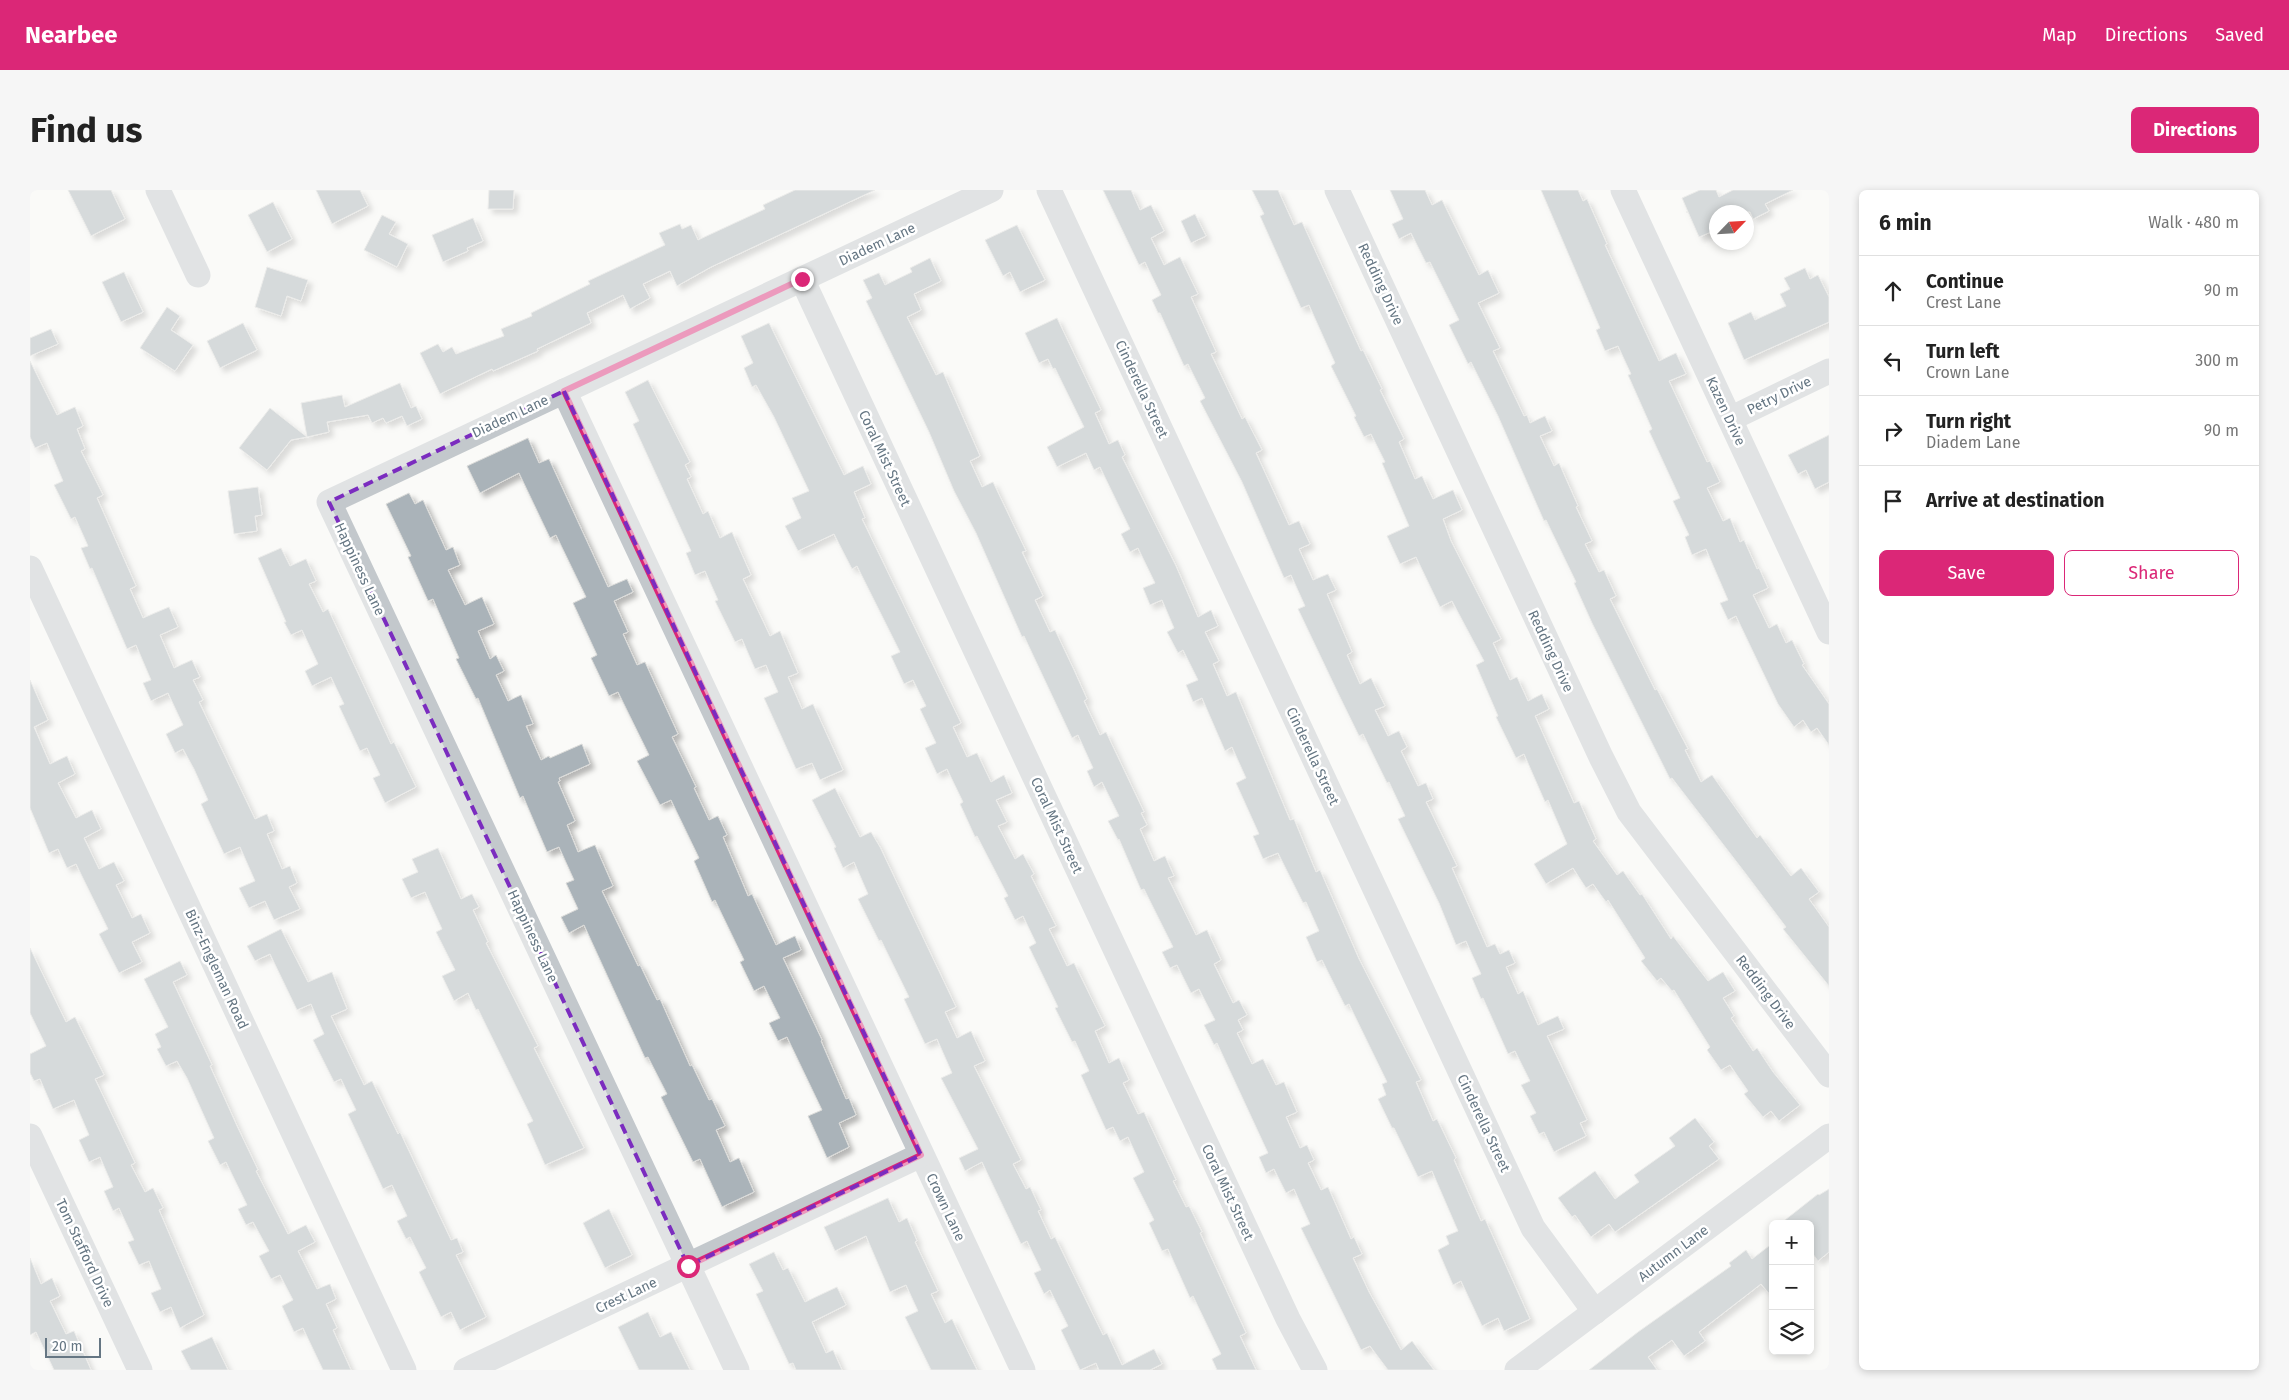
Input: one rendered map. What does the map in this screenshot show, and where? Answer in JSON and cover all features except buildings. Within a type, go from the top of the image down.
[{"type":"street","points":[[158,190],[198,275]]},
{"type":"street","name":"Diadem Lane","points":[[329,502],[991,190]]},
{"type":"street","name":"Cinderella Street","points":[[1048,190],[1533,1228],[1596,1312]]},
{"type":"street","name":"Redding Drive","points":[[1337,190],[1600,757],[1629,812],[1829,1075]]},
{"type":"street","name":"Kazen Drive","points":[[1623,190],[1829,632]]},
{"type":"street","name":"Coral Mist Street","points":[[802,279],[1279,1300],[1314,1370]]},
{"type":"street","name":"Petry Drive","points":[[1730,419],[1829,371]]},
{"type":"street","name":"Crown Lane","points":[[564,391],[1023,1370]]},
{"type":"street","name":"Happiness Lane","points":[[329,502],[737,1370]]},
{"type":"street","name":"Binz-Engleman Road","points":[[30,568],[39,612],[404,1370]]},
{"type":"street","name":"Tom Stafford Drive","points":[[30,1136],[140,1370]]},
{"type":"street","name":"Autumn Lane","points":[[1517,1370],[1829,1136]]},
{"type":"street","name":"Crest Lane","points":[[466,1370],[921,1155]]},
{"type":"highlighted area","points":[[564,391],[921,1155],[688,1266],[329,502]]},
{"type":"route","points":[[688,1266],[921,1155],[564,391],[802,279]]}]
